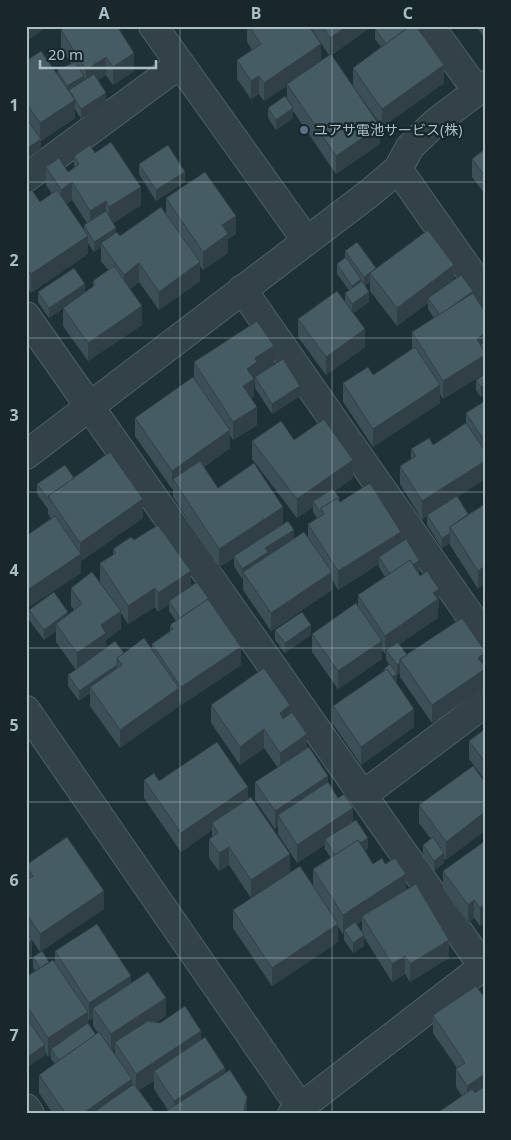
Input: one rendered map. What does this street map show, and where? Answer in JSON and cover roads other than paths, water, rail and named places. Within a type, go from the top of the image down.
[{"type":"street","points":[[153,26],[306,240]]},
{"type":"street","points":[[26,454],[398,169],[410,147],[435,123],[481,88],[430,26]]},
{"type":"street","points":[[26,178],[180,64]]},
{"type":"street","points":[[398,169],[485,293]]},
{"type":"street","points":[[242,289],[485,637]]},
{"type":"street","points":[[26,316],[484,967],[299,1112],[26,710]]},
{"type":"street","points":[[363,795],[485,703]]},
{"type":"street","points":[[26,1108],[30,1114]]},
{"type":"place","name":"ユアサ電池サービス(株)","points":[[304,130]]}]
